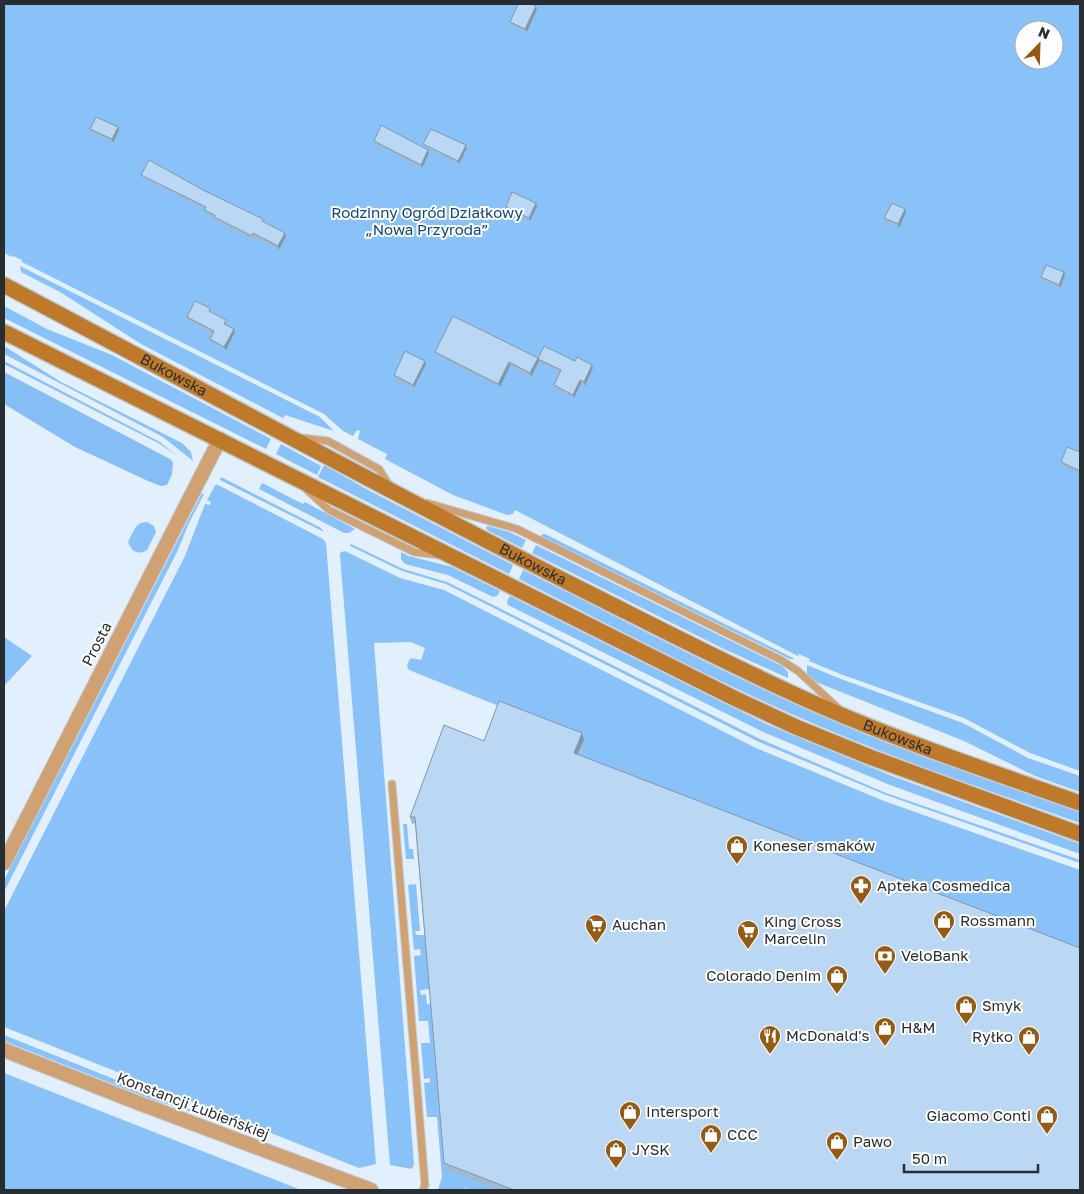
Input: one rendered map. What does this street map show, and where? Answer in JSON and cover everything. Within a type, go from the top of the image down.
[{"type":"main road","name":"Bukowska","points":[[4,285],[293,437],[394,493],[728,663],[848,717],[920,746],[1080,803]]},
{"type":"main road","name":"Bukowska","points":[[4,332],[736,700],[870,757],[1080,834]]},
{"type":"street","name":"Prosta","points":[[4,863],[220,439]]},
{"type":"street","name":"Konstancji Łubieńskiej","points":[[4,1050],[136,1102],[371,1190]]},
{"type":"lane","points":[[394,493],[517,530],[781,660],[798,671],[848,717]]},
{"type":"lane","points":[[392,784],[425,1185],[423,1190]]},
{"type":"green space","name":"Rodzinny Ogród Działkowy „Nowa Przyroda”","points":[[4,4],[1080,4],[1080,771],[1030,753],[964,718],[843,675],[809,661],[810,659],[799,654],[798,656],[515,510],[513,514],[507,515],[453,495],[385,459],[387,454],[358,439],[360,431],[357,430],[353,436],[343,431],[324,414],[22,262],[22,260],[4,253]]},
{"type":"green space","points":[[20,266],[320,417],[334,431],[285,415],[283,418],[141,344],[60,292],[21,272]]},
{"type":"green space","points":[[4,306],[47,329],[112,355],[271,439],[266,449],[4,318]]},
{"type":"green space","points":[[4,346],[61,382],[182,443],[191,452],[193,461],[163,437],[4,354]]},
{"type":"green space","points":[[4,361],[160,442],[176,455],[160,444],[4,364]]},
{"type":"green space","points":[[281,444],[321,466],[317,475],[276,454]]},
{"type":"green space","points":[[324,465],[513,565],[509,574],[318,477]]},
{"type":"green space","points":[[221,477],[321,528],[324,532],[220,480]]},
{"type":"green space","points":[[262,483],[303,504],[305,502],[355,529],[349,533],[344,533],[259,489]]},
{"type":"green space","points":[[216,484],[323,539],[326,543],[376,1164],[359,1168],[4,1027],[4,911],[185,556],[205,504],[210,505],[211,502],[207,500]]},
{"type":"green space","points":[[202,493],[204,494],[177,552],[4,892],[4,880]]},
{"type":"green space","points":[[147,522],[154,526],[156,532],[147,550],[141,553],[135,552],[128,542],[137,526]]},
{"type":"green space","points":[[486,527],[509,532],[526,540],[522,548],[487,530]]},
{"type":"green space","points":[[542,534],[795,659],[790,659],[541,537]]},
{"type":"green space","points":[[351,544],[403,569],[447,582],[760,739],[886,793],[1080,860],[1080,863],[886,795],[759,742],[446,584],[402,571],[350,546]]},
{"type":"green space","points":[[536,545],[782,666],[788,672],[788,678],[724,649],[532,553]]},
{"type":"green space","points":[[345,551],[400,578],[444,590],[756,748],[884,801],[1080,870],[1080,954],[577,759],[584,740],[409,670],[407,666],[409,660],[412,658],[421,660],[425,648],[411,642],[374,643],[414,1164],[412,1169],[390,1165],[340,555],[341,552]]},
{"type":"green space","points":[[401,552],[409,556],[452,567],[500,591],[497,596],[493,597],[448,575],[405,564],[401,559]]},
{"type":"green space","points":[[523,570],[694,656],[823,716],[867,735],[973,775],[1080,812],[1080,823],[896,757],[787,712],[686,664],[519,579]]},
{"type":"green space","points":[[510,596],[766,724],[892,776],[1080,844],[1080,854],[890,785],[763,732],[508,605],[507,601]]},
{"type":"green space","points":[[4,637],[32,656],[4,686]]},
{"type":"green space","points":[[807,665],[963,723],[1028,758],[1080,776],[1080,792],[1035,776],[964,741],[816,682],[807,675]]},
{"type":"green space","points":[[403,824],[407,824],[409,849],[413,849],[414,859],[406,859]]},
{"type":"green space","points":[[416,884],[420,931],[415,931],[416,935],[426,935],[431,989],[420,990],[421,995],[426,994],[427,1004],[432,1003],[501,1190],[470,1190],[465,1188],[464,1190],[438,1190],[442,1177],[437,1117],[427,1117],[424,1083],[430,1082],[430,1078],[424,1079],[421,1043],[430,1043],[428,1021],[419,1021],[414,956],[421,955],[420,949],[414,950],[408,885]]},
{"type":"green space","points":[[4,1035],[214,1119],[151,1099],[4,1041]]},
{"type":"green space","points":[[4,1073],[301,1190],[4,1190]]},
{"type":"shaded area","points":[[4,372],[170,459],[173,462],[172,474],[167,485],[161,486],[148,481],[75,447],[4,404]]},
{"type":"building","points":[[518,4],[536,6],[525,29],[510,22]]},
{"type":"building","points":[[96,117],[118,127],[112,139],[90,129]]},
{"type":"building","points":[[381,125],[428,150],[421,165],[374,141]]},
{"type":"building","points":[[431,129],[466,145],[458,161],[423,144]]},
{"type":"building","points":[[149,160],[205,191],[263,219],[262,221],[285,233],[278,246],[253,233],[252,236],[214,217],[215,215],[204,210],[206,207],[141,175]]},
{"type":"building","points":[[512,192],[536,203],[529,218],[506,207]]},
{"type":"building","points":[[892,203],[905,209],[898,224],[884,218]]},
{"type":"building","points":[[1046,265],[1064,272],[1059,285],[1041,277]]},
{"type":"building","points":[[195,301],[210,308],[209,311],[226,320],[224,324],[234,329],[224,347],[210,339],[214,331],[187,317]]},
{"type":"building","points":[[453,316],[538,358],[530,373],[509,362],[498,384],[435,352]]},
{"type":"building","points":[[544,346],[575,361],[577,357],[592,365],[584,382],[580,380],[573,395],[554,385],[561,370],[538,359]]},
{"type":"building","points":[[405,351],[425,361],[413,385],[394,375]]},
{"type":"building","points":[[1067,447],[1080,452],[1080,471],[1061,462]]},
{"type":"building","name":"King Cross Marcelin","points":[[499,701],[582,733],[574,753],[1080,948],[1080,1190],[514,1190],[444,1163],[415,817],[410,817],[444,725],[484,741]]},
{"type":"place","name":"Koneser smaków","points":[[737,865]]},
{"type":"place","name":"Apteka Cosmedica","points":[[861,905]]},
{"type":"place","name":"Rossmann","points":[[944,940]]},
{"type":"place","name":"Auchan","points":[[596,944]]},
{"type":"place","name":"King Cross Marcelin","points":[[748,950]]},
{"type":"place","name":"VeloBank","points":[[885,975]]},
{"type":"place","name":"Colorado Denim","points":[[837,995]]},
{"type":"place","name":"Smyk","points":[[966,1025]]},
{"type":"place","name":"H&M","points":[[885,1047]]},
{"type":"place","name":"McDonald's","points":[[770,1055]]},
{"type":"place","name":"Ryłko","points":[[1029,1056]]},
{"type":"place","name":"Intersport","points":[[630,1131]]},
{"type":"place","name":"Giacomo Conti","points":[[1047,1135]]},
{"type":"place","name":"CCC","points":[[711,1154]]},
{"type":"place","name":"Pawo","points":[[837,1161]]},
{"type":"place","name":"JYSK","points":[[616,1169]]}]
